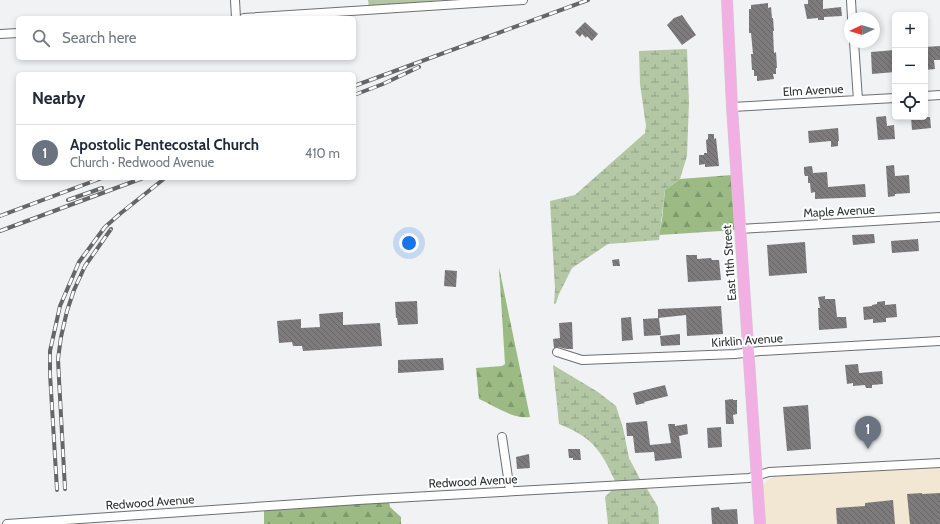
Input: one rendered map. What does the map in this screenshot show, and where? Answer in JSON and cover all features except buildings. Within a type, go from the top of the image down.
[{"type":"main road","name":"East 11th Street","points":[[727,0],[732,107],[760,524]]},
{"type":"street","points":[[235,0],[236,16]]},
{"type":"street","points":[[275,16],[523,0]]},
{"type":"street","points":[[851,0],[852,12]]},
{"type":"street","points":[[0,34],[16,33]]},
{"type":"street","points":[[854,48],[858,100]]},
{"type":"street","points":[[928,96],[940,95]]},
{"type":"street","name":"Elm Avenue","points":[[732,107],[892,98]]},
{"type":"street","name":"Maple Avenue","points":[[740,229],[940,217]]},
{"type":"street","name":"Kirklin Avenue","points":[[557,352],[582,360],[940,341]]},
{"type":"street","points":[[502,437],[510,491]]},
{"type":"street","name":"Redwood Avenue","points":[[7,524],[358,500],[749,478],[769,472],[940,463]]},
{"type":"shaded area","points":[[940,467],[940,524],[765,524],[763,489],[764,484],[774,477]]},
{"type":"green space","points":[[368,0],[443,0],[369,7]]},
{"type":"green space","points":[[687,49],[689,102],[687,156],[680,179],[665,190],[659,240],[608,244],[572,268],[556,303],[554,304],[555,289],[550,201],[575,195],[645,133],[646,126],[640,84],[639,51]]},
{"type":"green space","points":[[732,175],[736,230],[659,235],[665,190],[680,179]]},
{"type":"green space","points":[[499,267],[530,417],[510,414],[479,399],[476,368],[502,366],[505,364]]},
{"type":"green space","points":[[553,365],[598,392],[616,406],[623,428],[629,458],[640,479],[615,481],[605,461],[594,446],[580,434],[559,424]]},
{"type":"green space","points":[[646,487],[658,507],[659,524],[608,524],[605,497],[613,489]]},
{"type":"green space","points":[[389,502],[390,507],[401,517],[401,524],[264,524],[264,510]]},
{"type":"railway","points":[[356,85],[588,0]]},
{"type":"railway","points":[[356,94],[383,84],[419,67]]},
{"type":"railway","points":[[0,216],[97,180]]},
{"type":"railway","points":[[0,231],[138,180]]},
{"type":"railway","points":[[57,490],[50,351],[60,306],[79,262],[105,227],[162,180]]},
{"type":"railway","points":[[68,200],[102,188]]},
{"type":"railway","points":[[65,489],[58,359],[61,337],[74,290],[85,266],[111,229]]},
{"type":"place","name":"Apostolic Pentecostal Church","points":[[868,449]]}]
